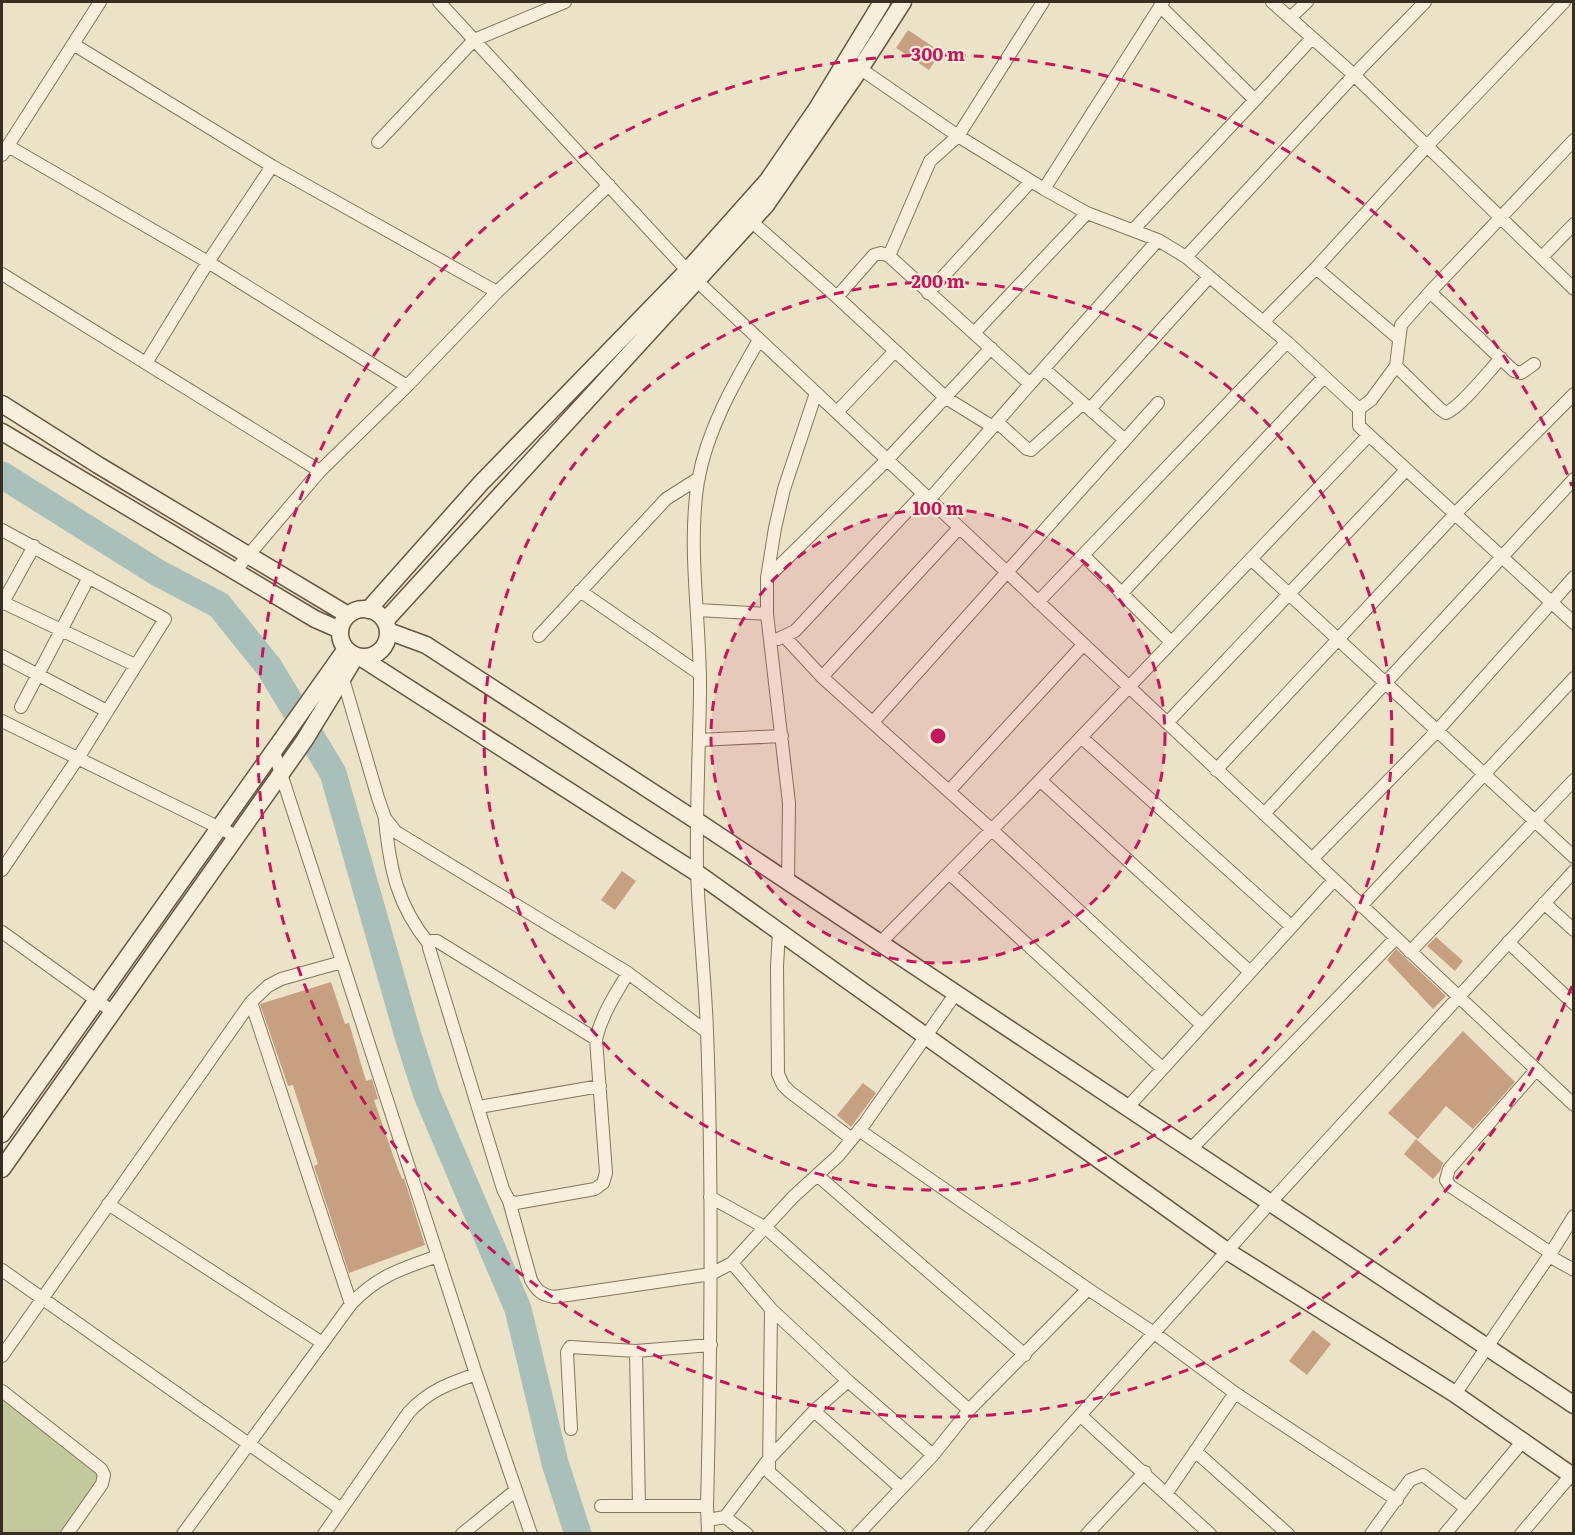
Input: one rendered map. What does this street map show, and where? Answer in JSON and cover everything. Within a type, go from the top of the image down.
[{"type":"street","points":[[100,2],[5,151],[208,262],[407,386]]},
{"type":"street","points":[[439,2],[692,276],[1574,1105]]},
{"type":"street","points":[[378,142],[474,40],[565,2]]},
{"type":"street","points":[[368,610],[482,483],[766,205],[853,64],[882,2]]},
{"type":"street","points":[[2,1134],[217,827],[324,680],[354,654],[371,656],[380,651],[387,642],[386,626],[692,276],[768,180],[819,107],[903,2]]},
{"type":"street","points":[[889,256],[930,161],[958,136],[1044,2]]},
{"type":"street","points":[[1272,2],[1353,75],[1574,289]]},
{"type":"street","points":[[1290,18],[1307,2]]},
{"type":"street","points":[[1186,257],[1353,75],[1425,2]]},
{"type":"street","points":[[1263,322],[1564,2]]},
{"type":"street","points":[[1044,189],[1161,4],[1255,100]]},
{"type":"street","points":[[1133,230],[1312,38]]},
{"type":"street","points":[[73,44],[272,166],[497,292]]},
{"type":"street","points":[[853,64],[958,136],[1044,189],[1087,213],[1158,240],[1186,257],[1287,342],[1359,409],[1359,426],[1574,623]]},
{"type":"street","points":[[1359,409],[1371,400],[1396,366],[1401,326],[1430,292],[1574,140]]},
{"type":"street","points":[[146,363],[208,262],[272,166]]},
{"type":"street","points":[[928,293],[1031,181]]},
{"type":"street","points":[[235,571],[320,471],[407,386],[497,292],[609,185]]},
{"type":"street","points":[[974,333],[1087,213]]},
{"type":"street","points":[[751,221],[946,398],[995,425],[1031,450],[1087,406],[1209,277]]},
{"type":"street","points":[[1542,257],[1574,224]]},
{"type":"street","points":[[771,641],[785,637],[807,618],[926,497],[995,425],[1158,240]]},
{"type":"street","points":[[837,297],[874,255],[881,253],[889,256],[1030,384]]},
{"type":"street","points":[[1316,268],[1398,338]]},
{"type":"street","points":[[2,274],[320,471]]},
{"type":"street","points":[[1430,292],[1514,371],[1521,373],[1534,364]]},
{"type":"street","points":[[708,1533],[711,1274],[707,1032],[697,873],[700,674],[695,530],[699,478],[708,444],[725,404],[759,340]]},
{"type":"street","points":[[1038,602],[1287,342]]},
{"type":"street","points":[[767,578],[888,460],[991,348]]},
{"type":"street","points":[[837,412],[894,352]]},
{"type":"street","points":[[1396,366],[1440,409],[1446,412],[1452,411],[1501,358]]},
{"type":"street","points":[[1044,369],[1125,440]]},
{"type":"street","points":[[1121,594],[1324,377]]},
{"type":"street","points":[[788,881],[789,803],[772,668],[767,614],[767,578],[784,489],[816,393]]},
{"type":"street","points":[[1216,770],[1455,514],[1574,394]]},
{"type":"street","points":[[873,722],[1158,402]]},
{"type":"street","points":[[2,404],[247,556],[344,623]]},
{"type":"street","points":[[2,432],[315,619],[344,623]]},
{"type":"street","points":[[880,943],[992,830],[1369,435]]},
{"type":"street","points":[[1167,723],[1406,470]]},
{"type":"street","points":[[539,636],[666,499],[699,478]]},
{"type":"street","points":[[1264,814],[1574,479]]},
{"type":"street","points":[[822,677],[959,528]]},
{"type":"street","points":[[2,530],[165,619],[78,758],[2,870]]},
{"type":"street","points":[[34,546],[2,602],[135,665]]},
{"type":"street","points":[[1083,555],[1171,642]]},
{"type":"street","points":[[1251,559],[1574,857]]},
{"type":"street","points":[[21,707],[89,577]]},
{"type":"street","points":[[1312,859],[1437,731],[1550,602],[1574,578]]},
{"type":"street","points":[[580,591],[700,674]]},
{"type":"street","points":[[1521,1533],[1572,1476],[1455,1394],[1227,1251],[697,873],[354,654],[340,637],[344,623],[357,610],[377,613],[386,626],[426,645],[697,821],[1574,1405]]},
{"type":"street","points":[[698,610],[767,614]]},
{"type":"street","points":[[785,637],[822,677],[992,830],[1202,1025]]},
{"type":"street","points":[[949,791],[1083,645]]},
{"type":"street","points":[[2,1169],[304,741],[343,679],[354,654]]},
{"type":"street","points":[[2,656],[107,711]]},
{"type":"street","points":[[1361,906],[1574,678]]},
{"type":"street","points":[[343,679],[385,818],[389,856],[402,902],[408,916],[429,944],[503,1189],[509,1201],[531,1280],[537,1290],[544,1295],[554,1297],[711,1274],[732,1263],[856,1134],[956,993]]},
{"type":"street","points":[[2,721],[236,836]]},
{"type":"street","points":[[699,740],[782,736]]},
{"type":"street","points":[[1081,737],[1291,926]]},
{"type":"street","points":[[273,749],[476,1374],[531,1533]]},
{"type":"street","points":[[1040,780],[1250,972]]},
{"type":"street","points":[[1410,952],[1574,780]]},
{"type":"street","points":[[385,818],[396,832],[628,973],[707,1032]]},
{"type":"street","points":[[974,1533],[1270,1203],[1574,871]]},
{"type":"street","points":[[949,873],[1162,1068]]},
{"type":"street","points":[[1127,1107],[1334,880]]},
{"type":"street","points":[[1544,903],[1574,930]]},
{"type":"street","points":[[2,932],[113,1012]]},
{"type":"street","points":[[779,932],[778,1074],[783,1085],[790,1092],[1154,1333],[1235,1393],[1397,1500]]},
{"type":"street","points":[[1190,1150],[1395,938]]},
{"type":"street","points":[[429,944],[432,940],[436,941],[596,1039]]},
{"type":"street","points":[[1508,942],[1574,1004]]},
{"type":"street","points":[[2,1356],[251,1002],[268,986],[281,979],[342,962]]},
{"type":"street","points":[[509,1201],[516,1203],[595,1189],[603,1183],[606,1173],[596,1039],[607,1006],[628,973]]},
{"type":"street","points":[[251,1002],[351,1304]]},
{"type":"street","points":[[1536,1070],[1442,1177],[1450,1186],[1574,1270]]},
{"type":"street","points":[[479,1107],[600,1086]]},
{"type":"street","points":[[817,1175],[1025,1355]]},
{"type":"street","points":[[710,1197],[766,1228],[969,1410]]},
{"type":"street","points":[[108,1204],[321,1342]]},
{"type":"street","points":[[1455,1394],[1574,1216]]},
{"type":"street","points":[[183,1533],[351,1304],[365,1289],[387,1275],[438,1256]]},
{"type":"street","points":[[732,1263],[771,1309],[848,1381],[933,1455]]},
{"type":"street","points":[[2,1270],[341,1509]]},
{"type":"street","points":[[858,1533],[933,1455],[969,1410],[1088,1289]]},
{"type":"street","points":[[771,1309],[769,1472],[839,1533]]},
{"type":"street","points":[[572,1429],[567,1349],[572,1346],[636,1351],[711,1345]]},
{"type":"street","points":[[636,1351],[639,1506]]},
{"type":"street","points":[[324,1533],[409,1412],[422,1399],[439,1388],[476,1374]]},
{"type":"street","points":[[708,1520],[725,1516],[768,1460],[814,1411],[848,1381]]},
{"type":"street","points":[[2,1391],[101,1469],[104,1475],[102,1484],[67,1533]]},
{"type":"street","points":[[1166,1494],[1235,1393]]},
{"type":"street","points":[[814,1411],[901,1488]]},
{"type":"street","points":[[1080,1415],[1210,1533]]},
{"type":"street","points":[[1445,1533],[1522,1442]]},
{"type":"street","points":[[1195,1451],[1287,1533]]},
{"type":"street","points":[[1087,1533],[1144,1472]]},
{"type":"street","points":[[1371,1533],[1410,1480],[1423,1474],[1467,1508]]},
{"type":"street","points":[[462,1533],[516,1490]]},
{"type":"street","points":[[601,1506],[707,1506]]},
{"type":"street","points":[[725,1516],[747,1533]]},
{"type":"green space","points":[[2,1394],[102,1473],[61,1533],[2,1533]]},
{"type":"building","points":[[908,30],[941,52],[929,70],[896,48]]},
{"type":"building","points":[[622,871],[636,881],[615,910],[601,900]]},
{"type":"building","points":[[1436,937],[1463,961],[1455,971],[1427,946]]},
{"type":"building","points":[[1396,949],[1446,996],[1433,1009],[1387,960]]},
{"type":"building","points":[[331,982],[345,1024],[349,1023],[366,1081],[372,1079],[378,1099],[374,1100],[402,1179],[404,1178],[425,1245],[349,1273],[314,1166],[318,1164],[293,1085],[288,1086],[260,1004]]},
{"type":"building","points":[[1463,1031],[1515,1082],[1473,1129],[1446,1106],[1418,1139],[1388,1113]]},
{"type":"building","points":[[863,1083],[876,1093],[851,1127],[837,1115]]},
{"type":"building","points":[[1416,1139],[1443,1163],[1433,1179],[1404,1154]]},
{"type":"building","points":[[1313,1330],[1331,1344],[1307,1375],[1289,1361]]},
{"type":"waterway","points":[[2,475],[158,573],[219,605],[269,667],[333,773],[427,1095],[518,1309],[555,1463],[578,1534]]}]
